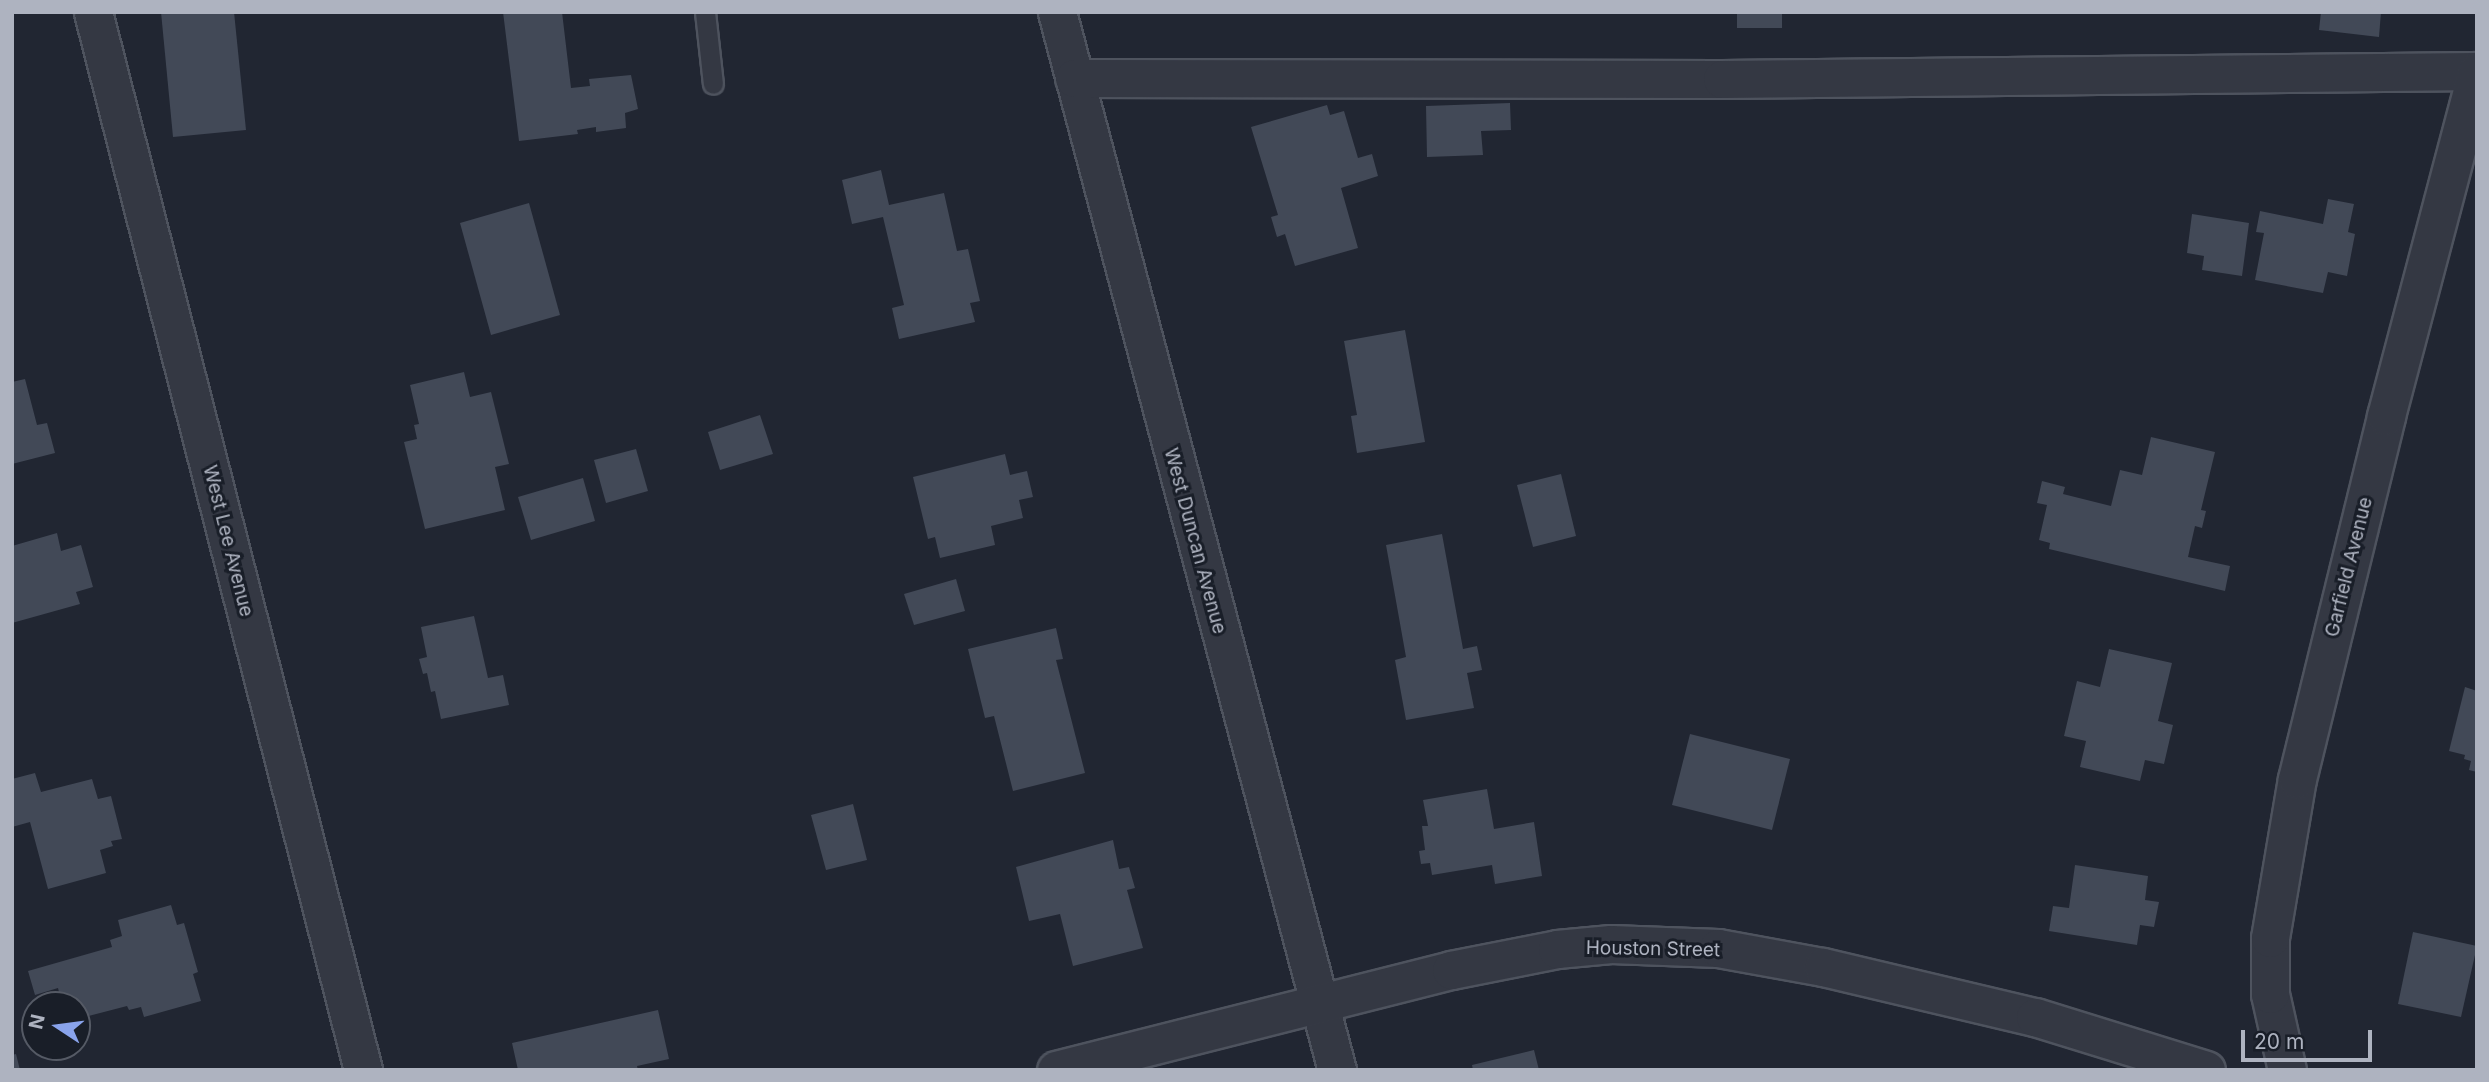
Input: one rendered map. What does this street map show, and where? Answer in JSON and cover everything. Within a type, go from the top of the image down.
[{"type":"street","name":"West Lee Avenue","points":[[93,12],[363,1070]]},
{"type":"street","name":"West Duncan Avenue","points":[[1057,12],[1337,1070]]},
{"type":"street","points":[[1074,78],[1722,79],[2477,71]]},
{"type":"street","name":"Garfield Avenue","points":[[2287,1070],[2270,994],[2270,938],[2297,779],[2386,416],[2477,71]]},
{"type":"street","name":"Houston Street","points":[[1056,1070],[1320,1001],[1557,949],[1611,944],[1718,948],[1823,967],[2035,1017],[2206,1070]]},
{"type":"lane","points":[[705,12],[713,83]]},
{"type":"building","points":[[161,12],[234,12],[246,130],[173,137]]},
{"type":"building","points":[[503,12],[562,12],[571,88],[590,86],[589,79],[631,75],[638,109],[625,113],[626,128],[596,132],[596,127],[577,130],[578,134],[519,141]]},
{"type":"building","points":[[1737,12],[1782,12],[1782,28],[1737,28]]},
{"type":"building","points":[[2321,12],[2381,12],[2379,37],[2319,30]]},
{"type":"building","points":[[1510,103],[1511,130],[1481,131],[1483,155],[1427,157],[1426,106]]},
{"type":"building","points":[[1327,105],[1330,115],[1344,111],[1358,158],[1372,154],[1378,176],[1341,188],[1358,248],[1295,266],[1285,234],[1277,237],[1271,217],[1278,215],[1251,127]]},
{"type":"building","points":[[881,170],[889,205],[944,193],[957,251],[968,249],[980,301],[970,303],[975,322],[899,339],[892,308],[904,305],[883,217],[852,224],[842,180]]},
{"type":"building","points":[[2328,199],[2354,204],[2348,232],[2355,234],[2347,276],[2328,272],[2323,293],[2255,280],[2264,233],[2256,232],[2260,211],[2323,224]]},
{"type":"building","points":[[529,203],[560,315],[491,335],[460,223]]},
{"type":"building","points":[[2192,214],[2249,223],[2242,276],[2202,270],[2204,256],[2187,253]]},
{"type":"building","points":[[1405,330],[1425,442],[1357,453],[1351,416],[1357,415],[1344,341]]},
{"type":"building","points":[[464,372],[470,397],[491,392],[509,464],[495,467],[505,510],[425,529],[404,442],[417,439],[414,425],[419,424],[410,385]]},
{"type":"building","points":[[25,379],[37,425],[47,423],[55,453],[12,464],[12,382]]},
{"type":"building","points":[[760,415],[773,454],[720,470],[708,432]]},
{"type":"building","points":[[2151,437],[2215,452],[2201,510],[2206,511],[2202,528],[2195,526],[2188,557],[2230,566],[2225,591],[2049,549],[2050,543],[2039,540],[2047,505],[2037,503],[2042,481],[2065,487],[2063,494],[2111,506],[2120,470],[2142,475]]},
{"type":"building","points":[[636,449],[648,491],[606,503],[594,460]]},
{"type":"building","points":[[1005,454],[1010,475],[1027,471],[1033,497],[1019,500],[1023,518],[991,526],[995,545],[940,558],[935,537],[928,539],[913,477]]},
{"type":"building","points":[[1561,474],[1576,536],[1533,547],[1517,485]]},
{"type":"building","points":[[583,478],[595,521],[531,540],[518,497]]},
{"type":"building","points":[[57,533],[61,551],[81,545],[93,587],[76,592],[80,604],[12,623],[12,546]]},
{"type":"building","points":[[1442,534],[1463,649],[1477,646],[1482,670],[1467,673],[1474,708],[1406,720],[1395,660],[1406,657],[1386,545]]},
{"type":"building","points":[[956,579],[965,611],[914,625],[904,594]]},
{"type":"building","points":[[474,616],[488,678],[503,675],[509,705],[441,719],[435,691],[431,692],[427,673],[423,674],[419,659],[427,657],[421,627]]},
{"type":"building","points":[[1056,628],[1063,659],[1056,660],[1085,773],[1013,791],[994,716],[985,718],[968,649]]},
{"type":"building","points":[[2109,649],[2172,663],[2158,721],[2173,725],[2164,764],[2145,760],[2140,781],[2080,767],[2086,741],[2064,736],[2077,681],[2100,687]]},
{"type":"building","points":[[2465,687],[2477,691],[2477,772],[2469,770],[2471,761],[2464,759],[2465,755],[2449,751]]},
{"type":"building","points":[[1690,734],[1790,759],[1772,830],[1672,805]]},
{"type":"building","points":[[35,773],[41,792],[92,779],[98,799],[111,796],[122,839],[111,841],[113,846],[100,850],[106,873],[48,889],[30,822],[12,827],[12,779]]},
{"type":"building","points":[[1487,789],[1494,829],[1534,822],[1542,876],[1495,884],[1492,865],[1432,875],[1430,863],[1421,864],[1419,851],[1425,850],[1422,826],[1428,826],[1423,800]]},
{"type":"building","points":[[853,804],[867,860],[826,870],[811,815]]},
{"type":"building","points":[[1113,840],[1119,869],[1129,867],[1135,888],[1127,890],[1143,948],[1073,966],[1060,914],[1029,921],[1016,867]]},
{"type":"building","points":[[2075,865],[2148,876],[2145,900],[2159,902],[2154,927],[2140,925],[2137,945],[2049,931],[2053,906],[2069,908]]},
{"type":"building","points":[[171,905],[177,925],[184,923],[198,972],[193,974],[201,1001],[144,1017],[141,1007],[129,1010],[127,1006],[91,1015],[91,991],[59,991],[58,988],[34,991],[28,971],[112,947],[110,940],[122,936],[118,920]]},
{"type":"building","points":[[2413,932],[2477,946],[2461,1017],[2398,1004]]},
{"type":"building","points":[[658,1010],[669,1059],[637,1066],[638,1070],[518,1070],[512,1043]]},
{"type":"building","points":[[1534,1050],[1539,1070],[1473,1070],[1472,1065]]},
{"type":"building","points":[[16,1054],[20,1070],[12,1070],[12,1055]]}]
